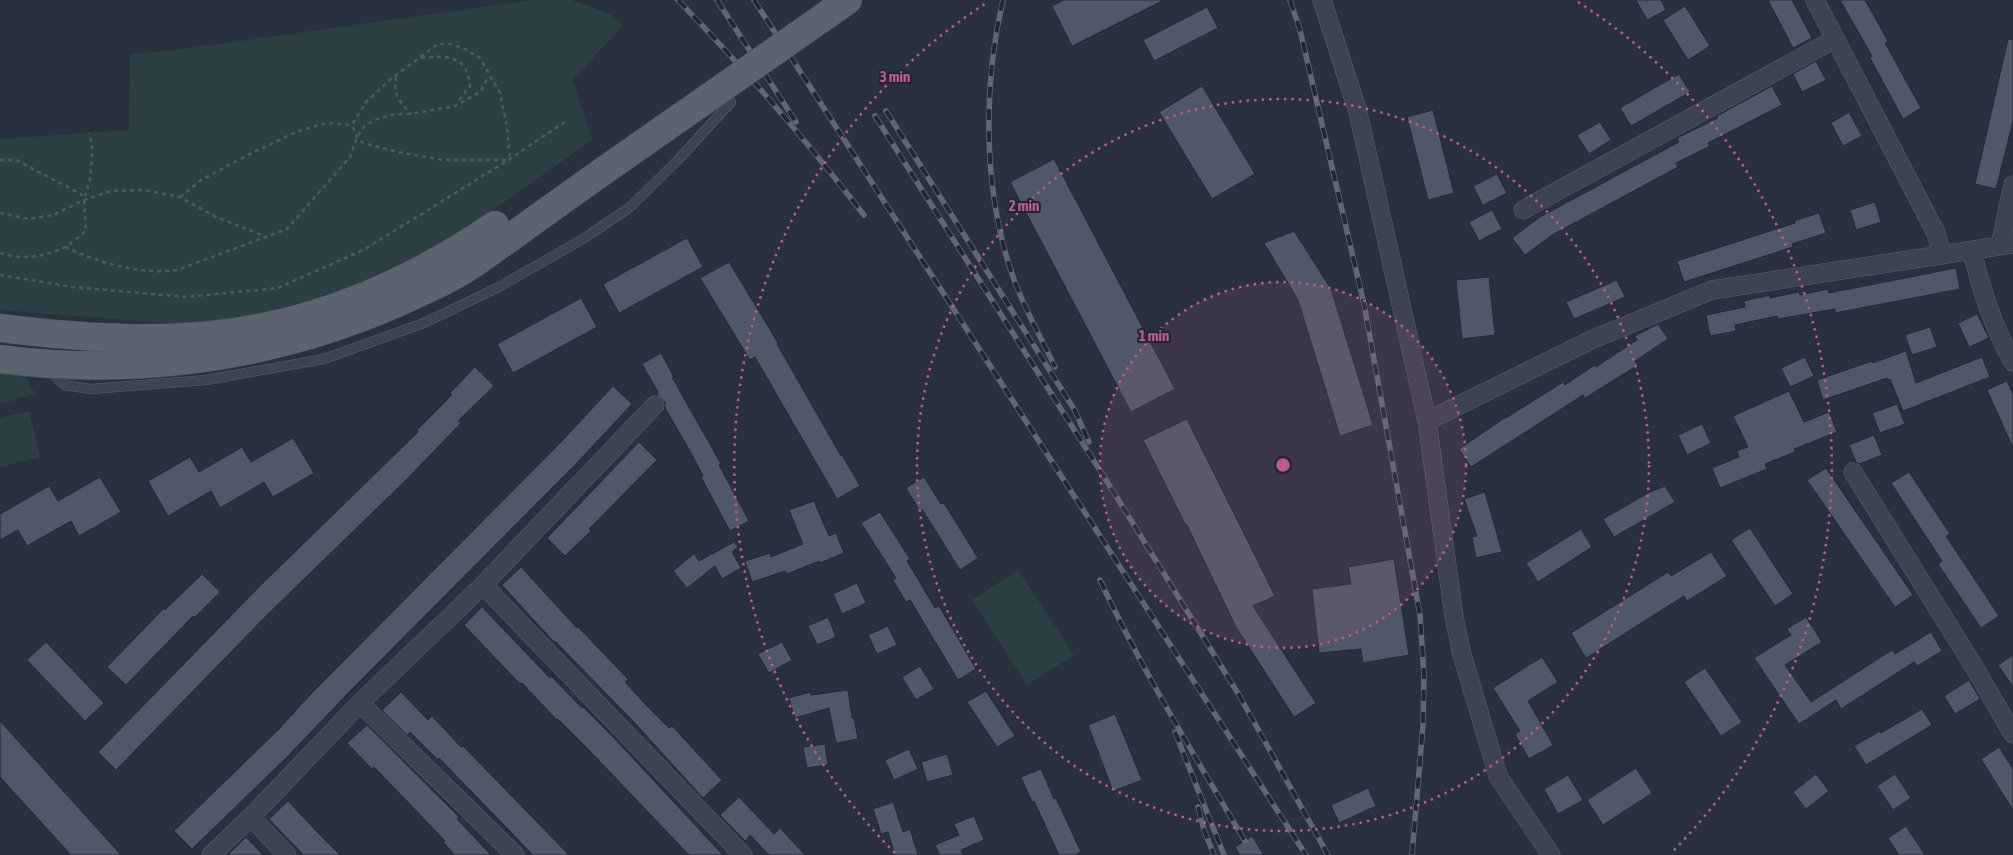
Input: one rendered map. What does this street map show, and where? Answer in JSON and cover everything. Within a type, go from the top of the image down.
[{"type":"main road","points":[[0,360],[45,365],[139,364],[200,359],[304,338],[401,301],[457,274],[598,165],[820,0]]},
{"type":"main road","points":[[0,328],[88,338],[198,336],[268,327],[325,311],[388,287],[456,251],[598,165],[848,0]]},
{"type":"street","points":[[1322,0],[1358,112],[1427,420],[1454,616],[1461,651],[1498,776],[1551,855]]},
{"type":"street","points":[[1815,0],[1936,233],[1942,255]]},
{"type":"street","points":[[1523,210],[1835,38]]},
{"type":"street","points":[[1427,420],[1591,340],[1712,290],[2006,245],[2013,185]]},
{"type":"street","points":[[1972,250],[1981,291],[2003,345],[2013,362]]},
{"type":"street","points":[[211,855],[251,817],[360,703],[483,585],[655,405]]},
{"type":"street","points":[[1853,472],[1973,665],[2013,734]]},
{"type":"street","points":[[483,585],[743,855]]},
{"type":"street","points":[[360,703],[515,855]]},
{"type":"street","points":[[251,817],[287,855]]},
{"type":"lane","points":[[45,365],[64,386],[92,389],[206,380],[324,359],[424,323],[499,287],[583,239],[629,208],[677,161],[731,102]]},
{"type":"path","points":[[352,125],[366,102],[397,75],[438,44],[451,44],[465,49],[480,58],[500,93],[507,127],[509,159]]},
{"type":"path","points":[[419,58],[442,55],[456,59],[469,72],[470,86],[455,106]]},
{"type":"path","points":[[397,75],[394,87],[398,99],[412,114]]},
{"type":"path","points":[[65,247],[89,258],[158,273],[177,270],[287,229],[350,157],[365,125],[377,118],[395,114],[412,114],[455,106],[480,92],[489,76]]},
{"type":"path","points":[[0,275],[73,287],[185,297],[278,288],[365,249],[566,121]]},
{"type":"path","points":[[180,197],[201,180],[296,132],[326,123],[352,125]]},
{"type":"path","points":[[352,125],[363,143],[398,152],[444,160],[509,159]]},
{"type":"path","points":[[0,253],[37,256],[65,247],[86,230],[84,200],[90,179],[92,158],[92,144],[89,133]]},
{"type":"path","points":[[0,160],[16,160],[81,194],[84,200]]},
{"type":"path","points":[[0,213],[29,219],[53,215],[84,200],[111,191],[144,190],[180,197],[216,217],[267,237]]},
{"type":"shaded area","points":[[532,0],[571,0],[610,14],[623,25],[573,80],[592,140],[428,256],[310,305],[192,325],[0,310],[0,139],[129,130],[130,54],[175,50]]},
{"type":"shaded area","points":[[0,372],[25,375],[35,394],[0,404]]},
{"type":"shaded area","points":[[29,411],[40,457],[0,467],[0,418]]},
{"type":"shaded area","points":[[1018,570],[1074,655],[1027,685],[972,600]]},
{"type":"building","points":[[1064,0],[1164,0],[1072,46],[1052,6]]},
{"type":"building","points":[[1636,0],[1661,0],[1666,10],[1647,20]]},
{"type":"building","points":[[1768,0],[1792,0],[1812,38],[1793,48]]},
{"type":"building","points":[[1840,0],[1865,0],[1888,41],[1885,43],[1921,108],[1903,119],[1870,58],[1872,56]]},
{"type":"building","points":[[1685,6],[1710,46],[1688,60],[1663,20]]},
{"type":"building","points":[[1207,7],[1218,28],[1154,61],[1143,40]]},
{"type":"building","points":[[2008,39],[2013,40],[2013,121],[1996,189],[1975,184]]},
{"type":"building","points":[[1816,61],[1826,80],[1802,92],[1793,74]]},
{"type":"building","points":[[1679,74],[1690,92],[1631,126],[1620,108]]},
{"type":"building","points":[[1202,86],[1255,174],[1212,199],[1159,112]]},
{"type":"building","points":[[1772,86],[1782,105],[1708,143],[1710,146],[1676,163],[1678,167],[1552,235],[1525,255],[1512,238],[1540,217],[1679,142],[1677,138],[1718,118],[1717,116]]},
{"type":"building","points":[[1433,110],[1454,193],[1428,200],[1407,117]]},
{"type":"building","points":[[1849,112],[1862,136],[1843,146],[1831,123]]},
{"type":"building","points":[[1600,122],[1611,140],[1589,154],[1577,135]]},
{"type":"building","points":[[1054,159],[1175,389],[1131,412],[1010,182]]},
{"type":"building","points":[[1497,174],[1507,193],[1483,205],[1473,186]]},
{"type":"building","points":[[1875,202],[1881,222],[1856,230],[1850,210]]},
{"type":"building","points":[[1492,210],[1502,229],[1479,241],[1469,222]]},
{"type":"building","points":[[1819,213],[1826,233],[1792,244],[1793,247],[1684,282],[1677,261],[1795,223],[1794,221]]},
{"type":"building","points":[[1294,231],[1331,289],[1373,425],[1340,436],[1298,300],[1264,243]]},
{"type":"building","points":[[687,238],[703,267],[619,313],[603,284]]},
{"type":"building","points":[[729,262],[860,486],[837,499],[755,357],[750,360],[700,278]]},
{"type":"building","points":[[1956,268],[1960,289],[1835,313],[1835,309],[1778,319],[1777,316],[1735,325],[1736,331],[1710,336],[1706,315],[1745,307],[1744,301],[1770,295],[1770,298],[1799,292],[1800,295],[1828,289],[1829,293]]},
{"type":"building","points":[[1489,277],[1495,335],[1462,339],[1456,280]]},
{"type":"building","points":[[1617,280],[1625,297],[1574,319],[1566,302]]},
{"type":"building","points":[[581,298],[597,327],[513,373],[497,344]]},
{"type":"building","points":[[1977,314],[1989,338],[1969,347],[1958,323]]},
{"type":"building","points":[[1658,324],[1668,339],[1635,361],[1638,365],[1585,398],[1583,395],[1471,467],[1459,449],[1563,382],[1565,385],[1595,365],[1596,367],[1637,340],[1635,336]]},
{"type":"building","points":[[1930,327],[1937,347],[1912,355],[1905,335]]},
{"type":"building","points":[[1906,351],[1916,383],[1982,357],[1990,377],[1903,411],[1890,379],[1888,380],[1887,378],[1823,400],[1817,380]]},
{"type":"building","points":[[661,353],[674,377],[672,377],[721,464],[719,465],[749,521],[730,531],[701,477],[703,476],[690,451],[665,408],[665,402],[657,395],[658,392],[642,364]]},
{"type":"building","points":[[1805,357],[1814,376],[1790,387],[1781,368]]},
{"type":"building","points":[[475,367],[494,386],[458,421],[461,423],[406,480],[268,614],[116,770],[98,752],[260,586],[418,432],[417,430],[452,395],[450,393]]},
{"type":"building","points":[[2007,381],[2013,394],[2013,448],[1987,390]]},
{"type":"building","points":[[613,386],[632,404],[574,466],[287,757],[192,849],[174,831],[278,730],[309,696],[562,441]]},
{"type":"building","points":[[1789,391],[1804,422],[1829,412],[1837,432],[1794,449],[1795,452],[1765,464],[1767,469],[1720,488],[1712,468],[1739,457],[1737,451],[1748,447],[1733,416]]},
{"type":"building","points":[[1897,404],[1905,424],[1880,433],[1872,413]]},
{"type":"building","points":[[1187,419],[1275,596],[1253,606],[1316,703],[1294,717],[1236,627],[1187,525],[1143,440]]},
{"type":"building","points":[[1702,424],[1711,443],[1687,455],[1678,435]]},
{"type":"building","points":[[1874,435],[1882,455],[1859,464],[1856,462],[1849,445]]},
{"type":"building","points":[[293,438],[314,473],[273,497],[264,482],[220,508],[211,491],[168,516],[148,481],[190,457],[199,472],[242,447],[251,462]]},
{"type":"building","points":[[639,442],[657,460],[565,556],[547,538]]},
{"type":"building","points":[[1826,468],[1913,595],[1895,607],[1807,480]]},
{"type":"building","points":[[1909,472],[1950,534],[1946,536],[1999,616],[1981,628],[1938,564],[1942,561],[1891,483]]},
{"type":"building","points":[[100,477],[121,512],[79,536],[71,521],[27,546],[18,530],[0,540],[0,514],[49,486],[58,501]]},
{"type":"building","points":[[924,477],[941,504],[944,503],[978,558],[960,570],[922,509],[920,511],[906,488]]},
{"type":"building","points":[[1665,486],[1675,502],[1614,537],[1603,519],[1650,492]]},
{"type":"building","points":[[1485,492],[1502,552],[1476,558],[1472,537],[1477,536],[1464,499]]},
{"type":"building","points":[[814,501],[829,536],[836,533],[844,553],[787,574],[785,571],[752,582],[745,561],[770,553],[771,557],[803,544],[789,510]]},
{"type":"building","points":[[880,512],[910,559],[907,561],[935,608],[939,606],[976,669],[958,680],[910,600],[906,602],[893,580],[896,578],[861,523]]},
{"type":"building","points":[[1750,528],[1793,594],[1775,606],[1731,540]]},
{"type":"building","points":[[1581,529],[1592,547],[1538,582],[1526,563]]},
{"type":"building","points":[[734,542],[738,547],[732,552],[741,568],[722,579],[715,566],[687,588],[673,571],[694,554],[699,561]]},
{"type":"building","points":[[1711,552],[1727,576],[1687,601],[1684,596],[1586,658],[1571,633],[1668,572],[1671,576]]},
{"type":"building","points":[[1394,559],[1409,655],[1363,663],[1361,649],[1319,653],[1312,589],[1351,584],[1348,567]]},
{"type":"building","points":[[521,567],[577,628],[628,679],[625,682],[646,705],[669,728],[672,726],[722,780],[703,798],[633,721],[554,642],[502,585]]},
{"type":"building","points":[[202,574],[220,592],[195,617],[193,616],[126,685],[107,667],[164,608],[165,610]]},
{"type":"building","points":[[857,583],[866,603],[842,614],[833,594]]},
{"type":"building","points":[[482,607],[550,678],[551,676],[614,738],[723,855],[689,855],[589,750],[522,683],[520,684],[464,625]]},
{"type":"building","points":[[828,617],[836,637],[817,645],[808,626]]},
{"type":"building","points":[[1806,617],[1822,642],[1785,665],[1811,702],[1892,650],[1895,654],[1931,632],[1942,651],[1917,666],[1914,662],[1841,709],[1836,700],[1799,724],[1754,658],[1791,635],[1787,629]]},
{"type":"building","points":[[888,626],[897,645],[877,654],[868,635]]},
{"type":"building","points":[[46,642],[104,703],[85,721],[27,660]]},
{"type":"building","points":[[782,642],[792,660],[769,673],[758,654]]},
{"type":"building","points":[[2013,655],[2013,687],[1998,665]]},
{"type":"building","points":[[1542,657],[1558,682],[1528,701],[1553,745],[1529,759],[1515,734],[1520,731],[1493,688]]},
{"type":"building","points":[[920,666],[934,689],[916,700],[902,677]]},
{"type":"building","points":[[1705,668],[1742,722],[1721,736],[1684,682]]},
{"type":"building","points":[[1969,680],[1980,699],[1955,714],[1944,696]]},
{"type":"building","points":[[848,690],[852,718],[854,718],[858,739],[836,743],[829,708],[795,718],[789,698],[810,692],[811,695]]},
{"type":"building","points":[[986,691],[1015,736],[997,747],[967,702]]},
{"type":"building","points":[[401,692],[428,720],[432,716],[461,747],[463,746],[569,855],[533,855],[439,758],[438,760],[410,732],[407,735],[382,710]]},
{"type":"building","points":[[1922,709],[1932,725],[1866,765],[1854,746]]},
{"type":"building","points":[[1115,714],[1142,780],[1113,791],[1088,725]]},
{"type":"building","points":[[0,721],[121,855],[71,855],[0,777]]},
{"type":"building","points":[[367,725],[459,817],[457,819],[491,855],[455,855],[443,842],[445,841],[407,801],[374,767],[372,769],[347,743]]},
{"type":"building","points":[[825,744],[828,765],[807,768],[803,747]]},
{"type":"building","points":[[1999,747],[2013,769],[2013,810],[1981,759]]},
{"type":"building","points":[[909,749],[918,769],[894,780],[885,760]]},
{"type":"building","points":[[947,754],[953,775],[927,782],[921,762]]},
{"type":"building","points":[[1636,768],[1652,793],[1603,825],[1587,800]]},
{"type":"building","points":[[1041,769],[1081,852],[1075,855],[1059,855],[1021,777]]},
{"type":"building","points":[[1816,774],[1829,791],[1806,809],[1793,792]]},
{"type":"building","points":[[1895,774],[1911,798],[1893,810],[1877,786]]},
{"type":"building","points":[[1568,775],[1583,800],[1558,814],[1544,789]]},
{"type":"building","points":[[1368,788],[1376,806],[1339,823],[1331,805]]},
{"type":"building","points":[[739,797],[774,834],[780,828],[805,855],[769,855],[750,835],[745,841],[720,815]]},
{"type":"building","points":[[288,801],[340,855],[304,855],[293,844],[269,819]]},
{"type":"building","points":[[893,802],[903,832],[910,829],[918,855],[895,855],[888,832],[881,834],[873,809]]},
{"type":"building","points":[[974,816],[984,840],[961,850],[963,855],[940,855],[935,845],[959,835],[954,824]]},
{"type":"building","points":[[1906,826],[1925,855],[1899,855],[1888,838]]},
{"type":"building","points":[[1252,836],[1264,855],[1240,855],[1235,847]]},
{"type":"building","points":[[246,837],[263,855],[228,855]]},
{"type":"railway","points":[[678,0],[774,105],[864,215]]},
{"type":"railway","points":[[717,0],[796,122]]},
{"type":"railway","points":[[754,0],[1306,855]]},
{"type":"railway","points":[[1003,0],[996,34],[989,106],[989,143],[997,216],[1005,251],[1016,285],[1055,367]]},
{"type":"railway","points":[[1290,0],[1300,30],[1364,304],[1420,615],[1424,675],[1423,725],[1412,855]]},
{"type":"railway","points":[[886,111],[1074,409],[1089,442]]},
{"type":"railway","points":[[875,116],[1108,483],[1239,695],[1328,855]]},
{"type":"railway","points":[[1100,580],[1133,647],[1245,841]]},
{"type":"railway","points":[[1175,732],[1224,855]]},
{"type":"railway","points":[[1198,807],[1204,830],[1214,855]]}]
